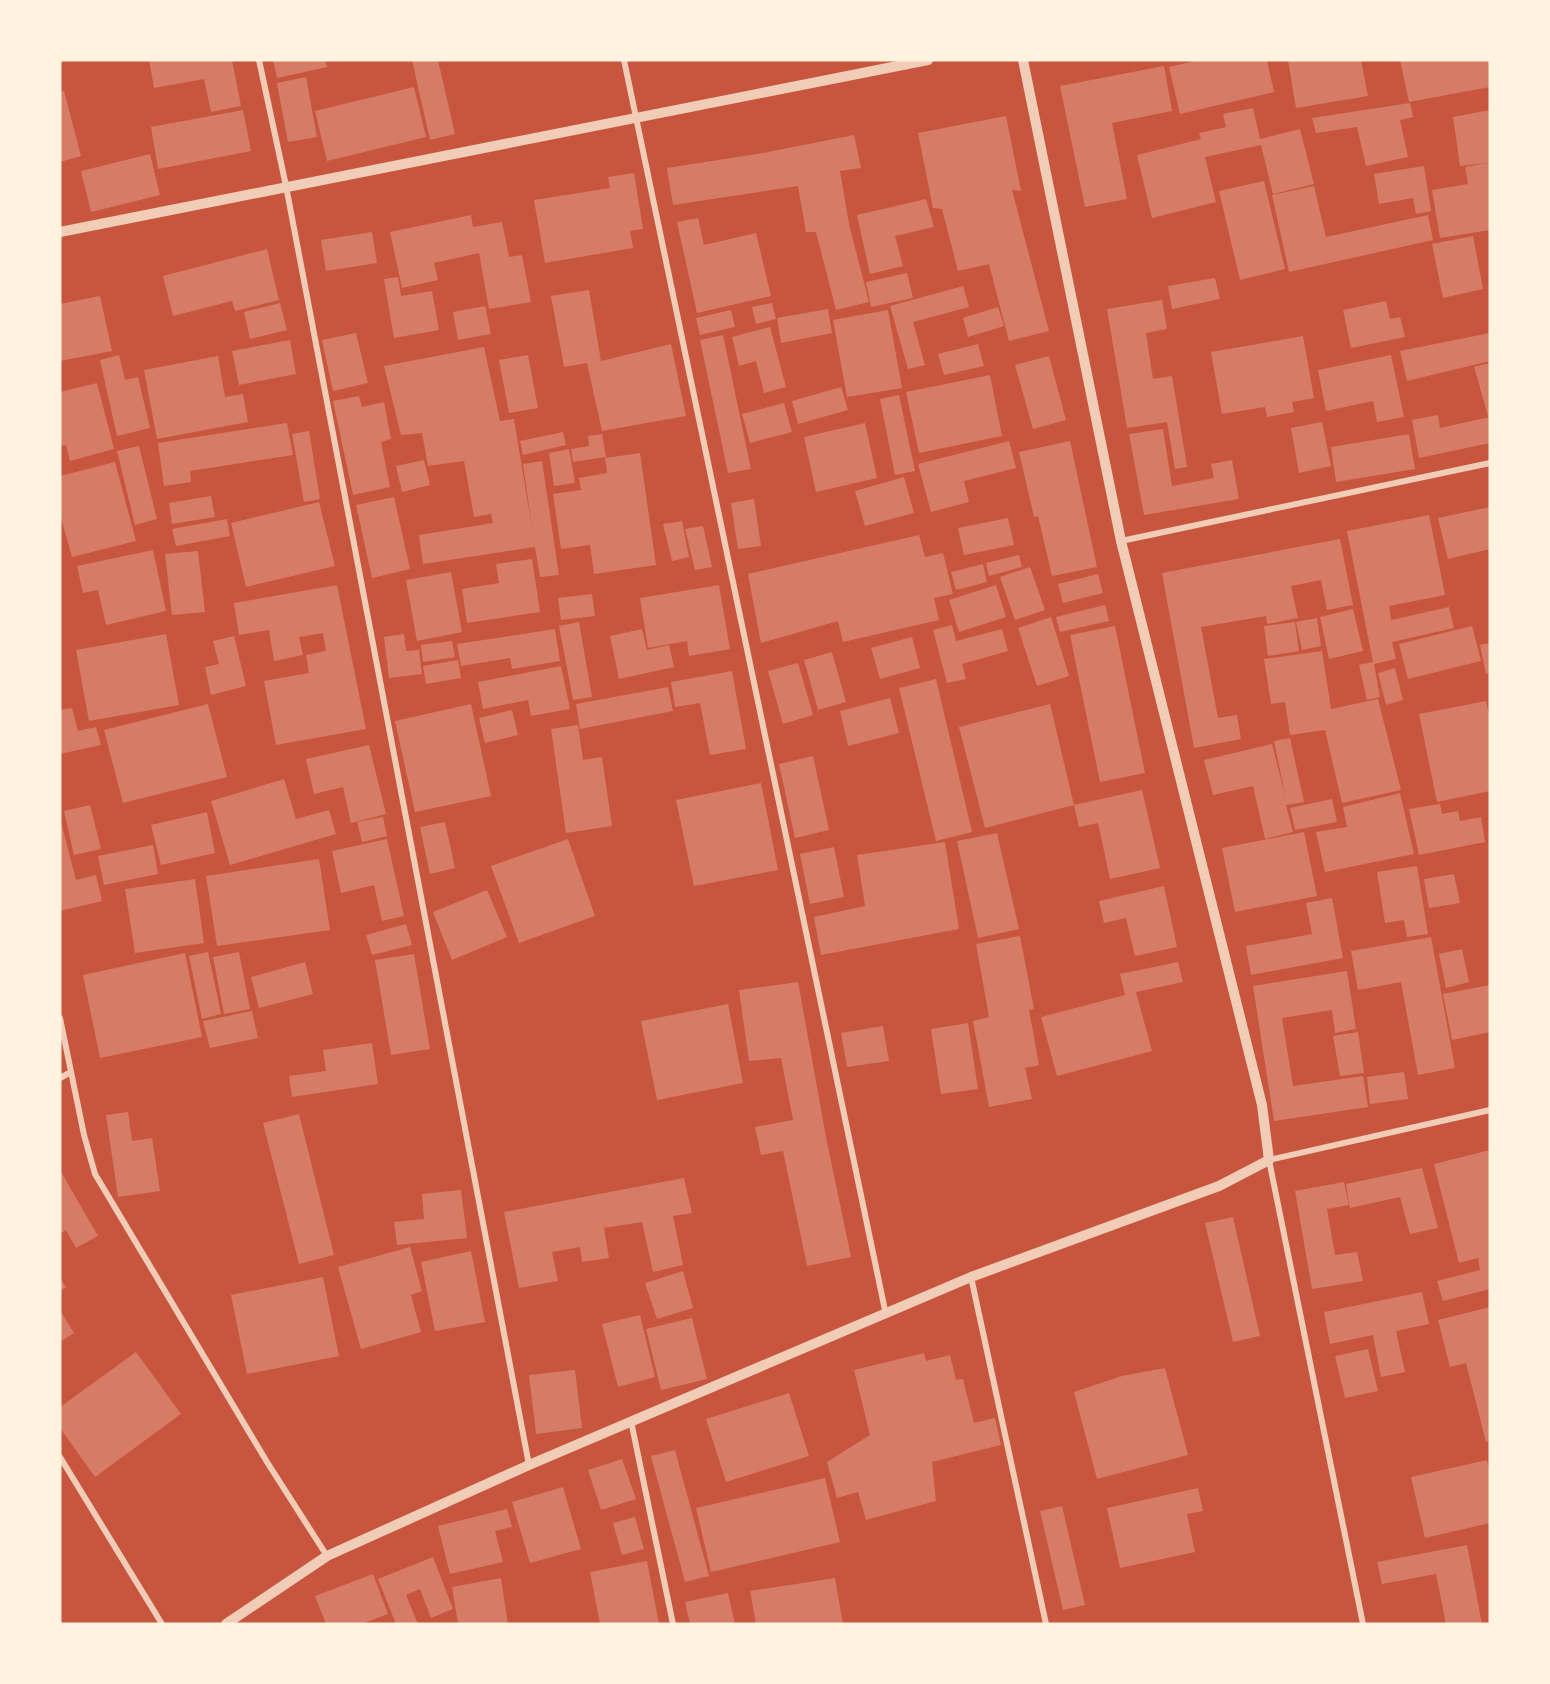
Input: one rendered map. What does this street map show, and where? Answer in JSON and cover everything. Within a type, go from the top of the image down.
[{"type":"street","points":[[259,60],[286,186],[529,1465]]},
{"type":"street","points":[[624,60],[886,1316]]},
{"type":"street","points":[[60,232],[928,60]]},
{"type":"street","points":[[1023,60],[1121,541],[1262,1105],[1269,1160],[1363,1624]]},
{"type":"street","points":[[1121,541],[1490,463]]},
{"type":"street","points":[[60,1017],[95,1174],[267,1462],[327,1556]]},
{"type":"street","points":[[60,1078],[71,1072]]},
{"type":"street","points":[[226,1624],[327,1556],[529,1465],[886,1316],[971,1277],[1219,1186],[1269,1160],[1490,1110]]},
{"type":"street","points":[[971,1277],[1046,1624]]},
{"type":"street","points":[[631,1421],[673,1624]]},
{"type":"street","points":[[60,1457],[162,1624]]},
{"type":"building","points":[[149,60],[232,60],[241,106],[211,112],[204,79],[154,88]]},
{"type":"building","points":[[273,60],[325,60],[327,67],[277,78]]},
{"type":"building","points":[[412,60],[438,60],[455,134],[430,140]]},
{"type":"building","points":[[1199,60],[1267,60],[1274,92],[1180,114],[1169,67]]},
{"type":"building","points":[[1288,60],[1361,60],[1368,96],[1296,108]]},
{"type":"building","points":[[1400,60],[1490,60],[1490,87],[1409,102]]},
{"type":"building","points":[[1164,66],[1172,111],[1112,123],[1127,199],[1085,207],[1060,86]]},
{"type":"building","points":[[306,77],[317,137],[288,142],[277,83]]},
{"type":"building","points":[[414,87],[426,137],[327,161],[315,111]]},
{"type":"building","points":[[64,91],[81,156],[60,162],[60,92]]},
{"type":"building","points":[[1410,103],[1413,117],[1400,120],[1408,157],[1366,166],[1357,127],[1316,133],[1312,118]]},
{"type":"building","points":[[1253,108],[1260,139],[1300,129],[1314,184],[1273,194],[1261,145],[1205,157],[1216,202],[1152,218],[1137,155],[1201,139],[1199,133],[1226,127],[1223,114]]},
{"type":"building","points":[[243,110],[251,151],[158,169],[151,127]]},
{"type":"building","points":[[1490,110],[1490,230],[1440,238],[1432,190],[1468,184],[1465,167],[1488,163],[1460,166],[1453,117]]},
{"type":"building","points":[[1006,116],[1021,191],[1012,190],[1049,331],[1009,341],[989,264],[958,271],[942,209],[933,208],[918,133]]},
{"type":"building","points":[[854,135],[861,168],[840,171],[849,224],[869,302],[836,310],[816,232],[806,232],[798,186],[673,205],[667,168],[763,153]]},
{"type":"building","points":[[150,154],[160,195],[91,212],[81,171]]},
{"type":"building","points":[[1424,166],[1431,211],[1416,214],[1413,198],[1379,204],[1374,174]]},
{"type":"building","points":[[634,173],[643,229],[630,231],[633,248],[545,263],[534,200],[610,188],[608,177]]},
{"type":"building","points":[[1264,181],[1285,269],[1240,280],[1219,191]]},
{"type":"building","points":[[1314,186],[1326,237],[1428,215],[1433,240],[1289,272],[1272,195]]},
{"type":"building","points":[[926,199],[934,227],[895,236],[903,266],[870,274],[857,215]]},
{"type":"building","points":[[471,215],[473,227],[502,222],[509,257],[522,255],[531,302],[489,309],[479,253],[434,263],[438,280],[402,288],[390,232]]},
{"type":"building","points":[[698,218],[704,245],[756,233],[771,296],[697,313],[677,222]]},
{"type":"building","points":[[372,232],[377,263],[326,271],[321,240]]},
{"type":"building","points":[[1473,236],[1483,289],[1443,298],[1432,244]]},
{"type":"building","points":[[267,249],[279,300],[235,311],[232,301],[173,316],[163,276]]},
{"type":"building","points":[[907,273],[913,298],[871,307],[866,282]]},
{"type":"building","points":[[398,277],[401,296],[432,291],[439,330],[394,338],[384,279]]},
{"type":"building","points":[[1215,278],[1220,299],[1172,309],[1168,286]]},
{"type":"building","points":[[963,286],[969,307],[913,322],[925,365],[908,369],[890,306]]},
{"type":"building","points":[[589,290],[601,361],[671,344],[686,416],[602,431],[587,363],[564,367],[551,296]]},
{"type":"building","points":[[100,296],[112,351],[60,361],[60,304]]},
{"type":"building","points":[[1162,300],[1167,329],[1146,333],[1153,379],[1172,376],[1187,467],[1175,469],[1167,422],[1127,428],[1107,309]]},
{"type":"building","points":[[1386,301],[1390,319],[1400,317],[1405,337],[1351,348],[1343,310]]},
{"type":"building","points":[[280,303],[287,330],[250,339],[244,312]]},
{"type":"building","points":[[772,303],[776,319],[756,324],[752,307]]},
{"type":"building","points":[[485,306],[491,334],[458,340],[453,312]]},
{"type":"building","points":[[998,307],[1004,326],[968,337],[963,318]]},
{"type":"building","points":[[828,309],[832,333],[781,343],[777,318]]},
{"type":"building","points":[[731,310],[735,327],[700,335],[696,318]]},
{"type":"building","points":[[888,310],[902,388],[847,397],[833,320]]},
{"type":"building","points":[[770,327],[786,387],[764,393],[756,361],[739,366],[732,337]]},
{"type":"building","points":[[356,333],[368,383],[333,391],[322,340]]},
{"type":"building","points":[[1490,333],[1490,361],[1407,381],[1400,351]]},
{"type":"building","points":[[723,335],[751,469],[728,473],[700,340]]},
{"type":"building","points":[[1303,336],[1314,398],[1292,402],[1294,412],[1267,417],[1265,407],[1222,414],[1211,352]]},
{"type":"building","points":[[290,340],[296,374],[239,385],[232,351]]},
{"type":"building","points":[[978,344],[984,366],[944,375],[938,354]]},
{"type":"building","points":[[484,347],[500,421],[514,419],[533,534],[523,464],[542,461],[559,575],[540,577],[535,547],[423,564],[419,535],[493,523],[491,514],[474,517],[464,461],[428,466],[422,433],[401,435],[384,366]]},
{"type":"building","points":[[119,355],[125,380],[138,377],[150,428],[117,436],[100,360]]},
{"type":"building","points":[[528,355],[538,408],[509,413],[499,360]]},
{"type":"building","points":[[1391,355],[1404,417],[1377,422],[1373,401],[1326,411],[1318,370]]},
{"type":"building","points":[[218,356],[225,397],[243,394],[248,422],[157,439],[144,370]]},
{"type":"building","points":[[1049,356],[1066,420],[1033,429],[1015,365]]},
{"type":"building","points":[[1490,363],[1490,416],[1488,416],[1474,367]]},
{"type":"building","points":[[990,375],[1002,436],[919,453],[906,392]]},
{"type":"building","points":[[97,383],[114,449],[70,461],[66,445],[60,446],[60,392]]},
{"type":"building","points":[[841,387],[848,410],[798,424],[792,401]]},
{"type":"building","points":[[899,395],[915,471],[895,475],[880,399]]},
{"type":"building","points":[[359,396],[362,407],[384,402],[391,439],[381,442],[390,487],[353,495],[333,401]]},
{"type":"building","points":[[784,403],[792,432],[750,443],[742,414]]},
{"type":"building","points":[[1438,415],[1440,428],[1490,417],[1490,443],[1419,458],[1412,420]]},
{"type":"building","points":[[1322,422],[1331,466],[1299,473],[1291,428]]},
{"type":"building","points":[[287,423],[293,455],[190,471],[191,482],[164,486],[158,443]]},
{"type":"building","points":[[865,423],[877,478],[816,492],[804,437]]},
{"type":"building","points":[[1163,429],[1172,486],[1214,478],[1211,464],[1232,460],[1239,499],[1144,515],[1129,434]]},
{"type":"building","points":[[309,431],[320,499],[304,502],[292,434]]},
{"type":"building","points":[[563,432],[566,445],[523,455],[520,441]]},
{"type":"building","points":[[602,434],[606,457],[573,462],[571,449],[589,446],[588,436]]},
{"type":"building","points":[[1409,434],[1415,469],[1336,482],[1331,447]]},
{"type":"building","points":[[1009,441],[1016,468],[964,481],[969,502],[931,512],[918,464]]},
{"type":"building","points":[[1070,441],[1097,567],[1052,576],[1038,516],[1034,517],[1019,452]]},
{"type":"building","points":[[139,446],[157,519],[135,525],[117,451]]},
{"type":"building","points":[[569,449],[575,483],[554,486],[549,453]]},
{"type":"building","points":[[640,453],[656,565],[594,574],[590,545],[561,549],[553,494],[581,490],[579,478],[607,473],[605,458]]},
{"type":"building","points":[[424,460],[430,485],[402,492],[396,466]]},
{"type":"building","points":[[115,462],[136,541],[72,557],[60,514],[60,476]]},
{"type":"building","points":[[904,477],[914,513],[865,526],[855,491]]},
{"type":"building","points":[[211,496],[215,517],[172,524],[169,503]]},
{"type":"building","points":[[394,497],[410,569],[372,578],[356,505]]},
{"type":"building","points":[[754,499],[761,546],[738,549],[731,503]]},
{"type":"building","points":[[319,502],[335,566],[246,587],[231,523]]},
{"type":"building","points":[[1490,507],[1490,549],[1448,559],[1438,518]]},
{"type":"building","points":[[1429,515],[1445,595],[1389,606],[1391,620],[1449,607],[1454,628],[1392,642],[1396,659],[1374,664],[1380,697],[1367,700],[1359,665],[1373,662],[1347,531]]},
{"type":"building","points":[[1008,518],[1014,545],[964,555],[958,528]]},
{"type":"building","points":[[227,519],[230,536],[176,546],[172,529]]},
{"type":"building","points":[[682,521],[689,557],[672,561],[663,524]]},
{"type":"building","points":[[703,526],[712,567],[695,570],[685,529]]},
{"type":"building","points":[[919,535],[925,557],[943,553],[953,594],[934,598],[939,620],[843,642],[838,621],[761,643],[748,574]]},
{"type":"building","points":[[1340,539],[1353,605],[1327,610],[1321,580],[1291,586],[1298,618],[1267,624],[1266,616],[1201,627],[1218,718],[1237,715],[1241,739],[1194,748],[1162,573]]},
{"type":"building","points":[[153,550],[166,611],[106,625],[98,590],[83,593],[77,566]]},
{"type":"building","points":[[198,551],[205,612],[172,615],[165,554]]},
{"type":"building","points":[[1019,555],[1022,567],[989,576],[986,563]]},
{"type":"building","points":[[532,559],[540,612],[467,623],[462,589],[499,583],[496,564]]},
{"type":"building","points":[[983,564],[987,582],[956,590],[951,572]]},
{"type":"building","points":[[1030,567],[1045,610],[1015,620],[1000,577]]},
{"type":"building","points":[[451,572],[462,632],[417,641],[406,580]]},
{"type":"building","points":[[1098,574],[1103,593],[1063,603],[1058,584]]},
{"type":"building","points":[[337,585],[366,729],[276,745],[264,681],[309,673],[306,655],[326,651],[323,633],[299,637],[303,655],[274,661],[269,630],[239,635],[234,603]]},
{"type":"building","points":[[719,585],[730,649],[689,656],[687,641],[648,648],[640,598]]},
{"type":"building","points":[[996,585],[1006,617],[959,632],[949,600]]},
{"type":"building","points":[[592,594],[595,616],[561,620],[558,598]]},
{"type":"building","points":[[1105,605],[1109,621],[1060,632],[1056,617]]},
{"type":"building","points":[[1353,609],[1363,651],[1329,659],[1320,617]]},
{"type":"building","points":[[1051,617],[1069,676],[1037,686],[1018,628]]},
{"type":"building","points":[[1317,618],[1321,646],[1302,650],[1296,622]]},
{"type":"building","points":[[579,622],[592,697],[573,700],[559,626]]},
{"type":"building","points":[[1295,622],[1299,651],[1268,656],[1264,626]]},
{"type":"building","points":[[952,625],[956,641],[1002,629],[1008,651],[962,664],[966,679],[947,683],[933,630]]},
{"type":"building","points":[[1115,626],[1145,773],[1100,782],[1070,635]]},
{"type":"building","points":[[1472,626],[1481,661],[1408,679],[1399,644]]},
{"type":"building","points":[[555,629],[560,661],[512,669],[510,658],[461,666],[457,644]]},
{"type":"building","points":[[642,629],[647,650],[669,645],[674,667],[619,679],[610,636]]},
{"type":"building","points":[[166,634],[179,705],[89,721],[76,650]]},
{"type":"building","points":[[404,634],[406,651],[419,650],[422,674],[389,678],[384,637]]},
{"type":"building","points":[[234,636],[246,686],[211,695],[205,667],[219,664],[213,641]]},
{"type":"building","points":[[912,637],[920,668],[880,679],[871,648]]},
{"type":"building","points":[[452,641],[455,657],[423,662],[421,645]]},
{"type":"building","points":[[1490,643],[1490,673],[1486,674],[1480,645]]},
{"type":"building","points":[[1322,651],[1331,709],[1378,699],[1401,790],[1342,803],[1325,730],[1290,735],[1285,702],[1271,704],[1264,659]]},
{"type":"building","points":[[832,652],[846,702],[818,710],[804,660]]},
{"type":"building","points":[[458,660],[461,678],[426,684],[423,666]]},
{"type":"building","points":[[798,663],[813,715],[783,724],[768,671]]},
{"type":"building","points":[[561,666],[570,709],[531,716],[528,700],[483,709],[478,682]]},
{"type":"building","points":[[1395,668],[1403,700],[1386,705],[1378,673]]},
{"type":"building","points":[[732,671],[746,749],[710,755],[700,703],[675,707],[671,682]]},
{"type":"building","points":[[936,679],[972,832],[936,841],[899,688]]},
{"type":"building","points":[[668,687],[673,711],[580,729],[576,704]]},
{"type":"building","points":[[890,698],[899,733],[848,746],[840,711]]},
{"type":"building","points":[[1486,701],[1490,719],[1490,791],[1437,802],[1419,714]]},
{"type":"building","points":[[208,704],[227,777],[123,803],[104,730]]},
{"type":"building","points":[[471,704],[491,796],[415,812],[395,721]]},
{"type":"building","points":[[1050,704],[1074,805],[985,828],[959,727]]},
{"type":"building","points":[[72,708],[78,731],[96,727],[101,745],[60,754],[60,710]]},
{"type":"building","points":[[512,710],[518,735],[485,743],[479,718]]},
{"type":"building","points":[[578,725],[583,760],[602,757],[612,826],[566,833],[551,729]]},
{"type":"building","points":[[1290,738],[1304,802],[1286,805],[1293,832],[1265,839],[1253,786],[1213,795],[1204,760],[1272,744],[1286,799],[1274,741]]},
{"type":"building","points":[[369,745],[386,814],[351,823],[343,787],[314,794],[306,759]]},
{"type":"building","points":[[813,756],[829,830],[795,838],[779,764]]},
{"type":"building","points":[[284,779],[296,819],[329,810],[336,834],[230,865],[211,801]]},
{"type":"building","points":[[761,783],[778,870],[694,886],[676,800]]},
{"type":"building","points":[[1142,790],[1160,868],[1110,879],[1098,823],[1079,827],[1074,805]]},
{"type":"building","points":[[1400,793],[1414,854],[1325,872],[1316,832],[1347,827],[1343,807]]},
{"type":"building","points":[[1332,799],[1337,822],[1295,830],[1290,808]]},
{"type":"building","points":[[1440,804],[1442,814],[1458,811],[1460,821],[1481,817],[1485,842],[1419,855],[1409,809]]},
{"type":"building","points":[[90,805],[101,849],[74,855],[64,811]]},
{"type":"building","points":[[207,812],[215,853],[161,865],[151,825]]},
{"type":"building","points":[[383,817],[387,836],[362,842],[357,822]]},
{"type":"building","points":[[60,818],[76,880],[96,875],[102,901],[60,911]]},
{"type":"building","points":[[445,822],[455,868],[430,874],[420,827]]},
{"type":"building","points":[[1304,832],[1317,896],[1235,912],[1222,848]]},
{"type":"building","points":[[997,833],[1019,929],[978,938],[957,841]]},
{"type":"building","points":[[387,839],[404,916],[382,921],[374,885],[341,893],[332,851]]},
{"type":"building","points":[[568,839],[595,916],[519,943],[491,866]]},
{"type":"building","points":[[945,842],[959,929],[821,955],[814,917],[865,906],[857,855]]},
{"type":"building","points":[[153,845],[158,874],[104,885],[98,856]]},
{"type":"building","points":[[834,847],[844,897],[810,904],[800,854]]},
{"type":"building","points":[[319,859],[330,930],[217,946],[206,876]]},
{"type":"building","points":[[1417,866],[1428,934],[1407,937],[1404,920],[1385,923],[1377,872]]},
{"type":"building","points":[[1454,874],[1460,903],[1429,908],[1424,879]]},
{"type":"building","points":[[195,879],[204,943],[135,953],[125,889]]},
{"type":"building","points":[[1164,886],[1177,947],[1135,956],[1126,918],[1104,923],[1099,901]]},
{"type":"building","points":[[487,890],[507,937],[452,960],[433,912]]},
{"type":"building","points":[[1332,898],[1343,958],[1251,975],[1246,946],[1312,934],[1306,903]]},
{"type":"building","points":[[406,924],[412,945],[372,955],[366,935]]},
{"type":"building","points":[[1020,936],[1034,1009],[1029,1010],[1039,1065],[1025,1068],[1032,1099],[989,1107],[973,1021],[989,1017],[976,944]]},
{"type":"building","points":[[1431,937],[1455,1068],[1418,1075],[1401,982],[1358,990],[1351,951]]},
{"type":"building","points":[[1462,949],[1469,982],[1446,988],[1439,954]]},
{"type":"building","points":[[208,952],[221,1014],[202,1019],[189,956]]},
{"type":"building","points":[[239,952],[250,1009],[224,1014],[213,957]]},
{"type":"building","points":[[185,953],[202,1037],[100,1058],[83,975]]},
{"type":"building","points":[[414,954],[430,1049],[391,1055],[375,960]]},
{"type":"building","points":[[305,962],[313,994],[259,1008],[251,977]]},
{"type":"building","points":[[1178,962],[1183,982],[1136,992],[1152,1051],[1057,1076],[1041,1017],[1125,995],[1120,974]]},
{"type":"building","points":[[1347,971],[1356,1029],[1335,1033],[1332,1010],[1282,1018],[1293,1086],[1363,1076],[1368,1107],[1274,1121],[1253,986]]},
{"type":"building","points":[[798,982],[827,1142],[851,1257],[807,1266],[783,1151],[761,1155],[755,1127],[793,1120],[781,1058],[749,1061],[739,990]]},
{"type":"building","points":[[1490,985],[1490,1032],[1452,1040],[1443,994]]},
{"type":"building","points":[[728,1004],[743,1083],[657,1100],[641,1021]]},
{"type":"building","points":[[252,1011],[258,1038],[210,1048],[203,1021]]},
{"type":"building","points":[[968,1023],[978,1089],[941,1094],[931,1029]]},
{"type":"building","points":[[883,1026],[889,1061],[847,1067],[841,1033]]},
{"type":"building","points":[[1358,1032],[1364,1073],[1340,1076],[1333,1036]]},
{"type":"building","points":[[372,1043],[378,1084],[292,1097],[289,1076],[326,1071],[323,1050]]},
{"type":"building","points":[[1404,1072],[1408,1099],[1370,1104],[1367,1077]]},
{"type":"building","points":[[128,1112],[132,1141],[152,1138],[160,1191],[118,1197],[106,1115]]},
{"type":"building","points":[[299,1114],[334,1255],[299,1264],[263,1123]]},
{"type":"building","points":[[1490,1150],[1490,1289],[1443,1301],[1437,1281],[1480,1270],[1478,1258],[1459,1263],[1434,1164]]},
{"type":"building","points":[[1422,1168],[1438,1228],[1410,1234],[1400,1197],[1350,1208],[1346,1184]]},
{"type":"building","points":[[60,1170],[98,1236],[76,1248],[66,1230],[60,1234]]},
{"type":"building","points":[[684,1178],[692,1213],[673,1216],[683,1265],[653,1272],[642,1222],[604,1228],[609,1258],[582,1262],[580,1247],[552,1252],[558,1281],[519,1288],[504,1212]]},
{"type":"building","points":[[1344,1182],[1349,1205],[1327,1209],[1335,1255],[1357,1252],[1363,1281],[1312,1289],[1295,1191]]},
{"type":"building","points":[[461,1190],[467,1238],[397,1245],[394,1222],[424,1219],[422,1194]]},
{"type":"building","points":[[1233,1217],[1260,1336],[1233,1342],[1205,1223]]},
{"type":"building","points":[[410,1247],[422,1291],[411,1295],[421,1332],[361,1349],[338,1267]]},
{"type":"building","points":[[471,1251],[485,1322],[435,1331],[421,1262]]},
{"type":"building","points":[[683,1271],[693,1308],[657,1319],[645,1283]]},
{"type":"building","points":[[323,1277],[339,1356],[247,1374],[231,1295]]},
{"type":"building","points":[[60,1278],[66,1287],[60,1291]]},
{"type":"building","points":[[1422,1292],[1429,1324],[1396,1331],[1405,1372],[1381,1377],[1373,1335],[1330,1344],[1324,1312]]},
{"type":"building","points":[[1490,1307],[1490,1441],[1486,1442],[1466,1363],[1450,1367],[1438,1320]]},
{"type":"building","points":[[60,1310],[74,1333],[60,1342]]},
{"type":"building","points":[[640,1315],[655,1377],[618,1387],[602,1324]]},
{"type":"building","points":[[692,1318],[707,1379],[661,1390],[646,1329]]},
{"type":"building","points":[[1368,1349],[1378,1391],[1345,1398],[1335,1356]]},
{"type":"building","points":[[136,1352],[181,1414],[95,1477],[60,1428],[60,1407]]},
{"type":"building","points":[[924,1353],[926,1361],[950,1355],[956,1380],[963,1379],[974,1423],[995,1418],[1001,1445],[932,1462],[936,1501],[866,1520],[858,1492],[837,1498],[827,1462],[870,1435],[854,1370]]},
{"type":"building","points":[[1165,1368],[1188,1455],[1097,1479],[1074,1392],[1122,1376]]},
{"type":"building","points":[[575,1370],[582,1428],[536,1434],[529,1375]]},
{"type":"building","points":[[789,1393],[809,1456],[726,1482],[706,1419]]},
{"type":"building","points":[[675,1450],[709,1576],[685,1582],[651,1456]]},
{"type":"building","points":[[622,1459],[636,1499],[601,1510],[588,1470]]},
{"type":"building","points":[[1487,1460],[1490,1475],[1490,1523],[1425,1538],[1411,1477]]},
{"type":"building","points":[[825,1478],[840,1542],[711,1572],[696,1508]]},
{"type":"building","points":[[563,1487],[581,1549],[530,1563],[512,1502]]},
{"type":"building","points":[[1198,1488],[1203,1511],[1187,1514],[1195,1552],[1120,1568],[1107,1508]]},
{"type":"building","points":[[1062,1506],[1085,1605],[1063,1610],[1040,1511]]},
{"type":"building","points":[[507,1509],[512,1527],[495,1531],[503,1562],[450,1574],[438,1526]]},
{"type":"building","points":[[635,1517],[644,1549],[622,1555],[613,1523]]},
{"type":"building","points":[[1467,1545],[1482,1624],[1446,1624],[1436,1574],[1382,1584],[1377,1562]]},
{"type":"building","points":[[433,1557],[453,1609],[431,1618],[420,1589],[406,1595],[418,1624],[396,1624],[378,1579]]},
{"type":"building","points":[[647,1561],[659,1624],[600,1624],[590,1572]]},
{"type":"building","points":[[373,1574],[388,1614],[361,1624],[326,1624],[315,1596]]},
{"type":"building","points":[[501,1578],[508,1624],[458,1624],[452,1587]]},
{"type":"building","points":[[835,1578],[843,1624],[756,1624],[750,1591]]},
{"type":"building","points":[[728,1593],[735,1624],[690,1624],[685,1602]]}]
